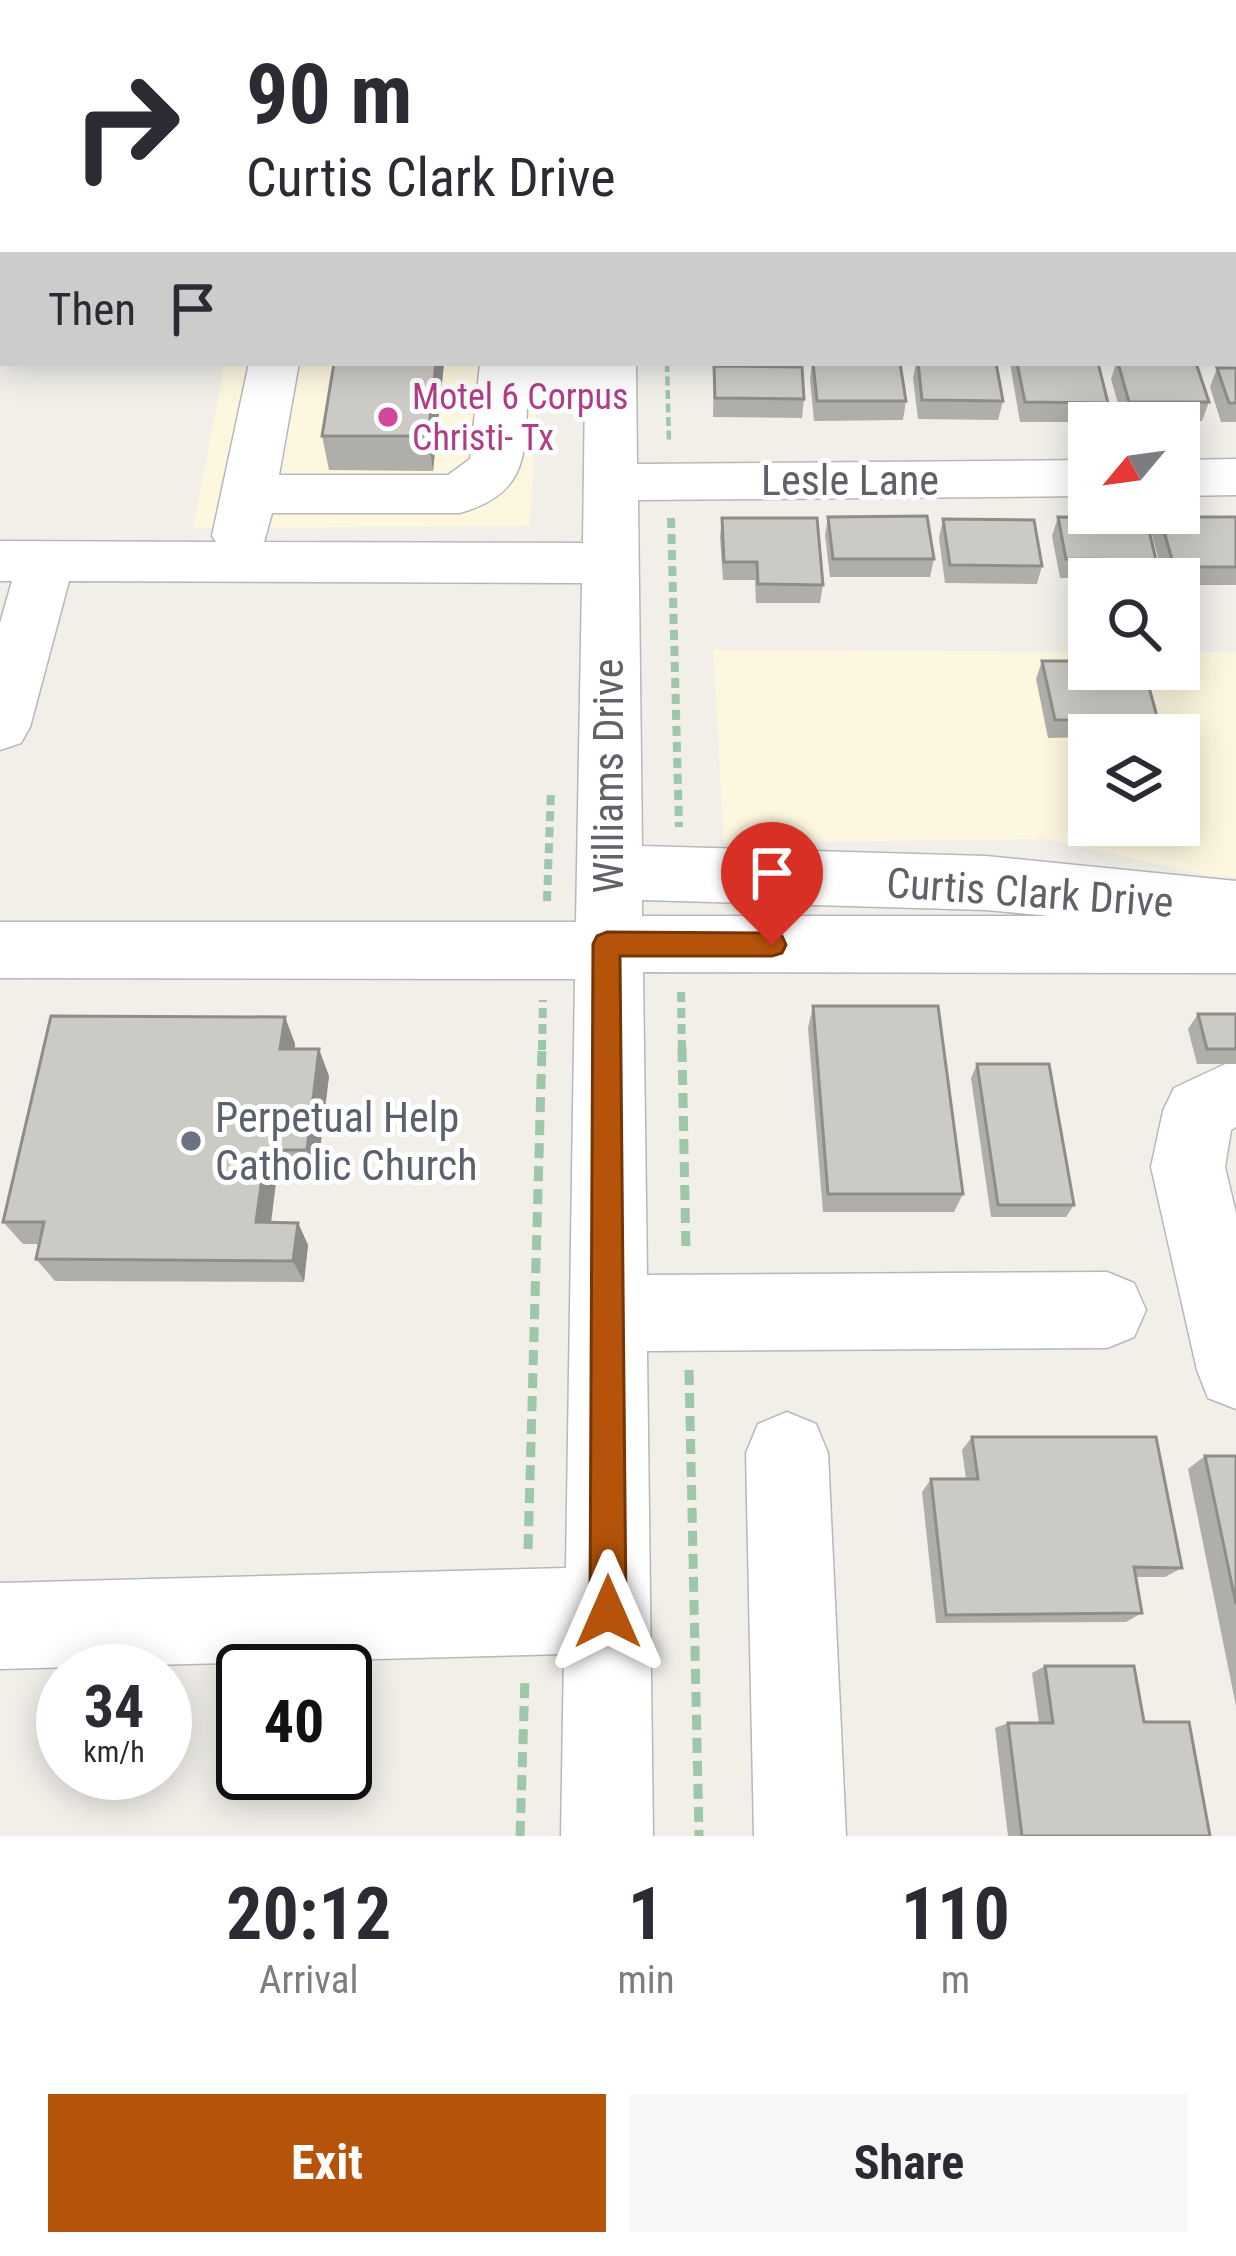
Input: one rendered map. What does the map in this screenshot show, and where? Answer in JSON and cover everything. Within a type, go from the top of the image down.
[{"type":"street","points":[[235,562],[273,366]]},
{"type":"street","points":[[249,494],[460,494],[496,467],[504,367],[629,366]]},
{"type":"street","name":"Williams Drive","points":[[607,1836],[568,1611],[608,1313],[586,948],[608,872],[608,563],[640,481],[629,366]]},
{"type":"street","points":[[1200,478],[1236,477]]},
{"type":"street","name":"Lesle Lane","points":[[640,481],[1068,478]]},
{"type":"street","points":[[0,727],[23,561],[608,563]]},
{"type":"street","name":"Curtis Clark Drive","points":[[608,872],[986,883],[1236,908]]},
{"type":"street","name":"Curtis Clark Drive","points":[[0,950],[1236,945]]},
{"type":"street","points":[[1236,1091],[1199,1111],[1188,1167],[1236,1370]]},
{"type":"street","points":[[608,1313],[1107,1310]]},
{"type":"street","points":[[788,1453],[800,1836]]},
{"type":"street","points":[[0,1625],[568,1611]]},
{"type":"path","points":[[629,366],[680,874]]},
{"type":"path","points":[[520,1836],[568,1611],[586,948],[551,768]]},
{"type":"path","points":[[680,944],[699,1836]]},
{"type":"shaded area","points":[[224,366],[539,366],[530,526],[193,528]]},
{"type":"shaded area","points":[[713,650],[1068,652],[1068,690],[1200,690],[1200,652],[1236,652],[1236,877],[1211,876],[1077,846],[1200,846],[1200,714],[1068,714],[1068,844],[1046,839],[724,843]]},
{"type":"building","points":[[334,366],[436,366],[428,436],[322,436]]},
{"type":"building","points":[[714,366],[802,367],[804,399],[715,398]]},
{"type":"building","points":[[813,366],[900,366],[906,401],[817,401]]},
{"type":"building","points":[[918,366],[997,366],[1003,401],[922,400]]},
{"type":"building","points":[[1018,366],[1099,366],[1108,402],[1025,402]]},
{"type":"building","points":[[1119,366],[1197,366],[1209,402],[1129,402]]},
{"type":"building","points":[[1217,368],[1236,368],[1236,403],[1229,403]]},
{"type":"building","points":[[927,516],[934,559],[833,559],[828,517]]},
{"type":"building","points":[[1058,517],[1068,517],[1068,534],[1150,534],[1156,558],[1068,558]]},
{"type":"building","points":[[1200,517],[1236,517],[1236,567],[1200,567],[1200,558],[1171,558],[1165,534],[1200,534]]},
{"type":"building","points":[[722,518],[817,518],[823,585],[758,584],[757,562],[724,562]]},
{"type":"building","points":[[943,519],[1034,520],[1042,566],[950,565]]},
{"type":"building","points":[[1042,661],[1068,661],[1068,690],[1150,690],[1156,714],[1068,714],[1068,720],[1055,720]]},
{"type":"building","points":[[813,1006],[938,1006],[963,1194],[828,1194]]},
{"type":"building","points":[[1198,1014],[1236,1014],[1236,1049],[1207,1049]]},
{"type":"building","points":[[51,1016],[285,1017],[280,1049],[319,1049],[307,1150],[266,1150],[256,1222],[298,1223],[293,1261],[36,1259],[44,1222],[3,1222]]},
{"type":"building","points":[[977,1064],[1049,1064],[1074,1205],[998,1205]]},
{"type":"building","points":[[972,1437],[1156,1437],[1182,1568],[1134,1567],[1142,1613],[946,1615],[931,1479],[978,1479]]},
{"type":"building","points":[[1205,1456],[1236,1456],[1236,1604]]},
{"type":"building","points":[[1045,1666],[1134,1666],[1144,1722],[1189,1722],[1210,1836],[1022,1836],[1008,1723],[1053,1723]]},
{"type":"place","name":"Motel 6 Corpus Christi- Tx","points":[[388,417]]},
{"type":"place","name":"Perpetual Help Catholic Church","points":[[191,1141]]},
{"type":"route","points":[[608,1612],[607,944],[772,945]]}]
